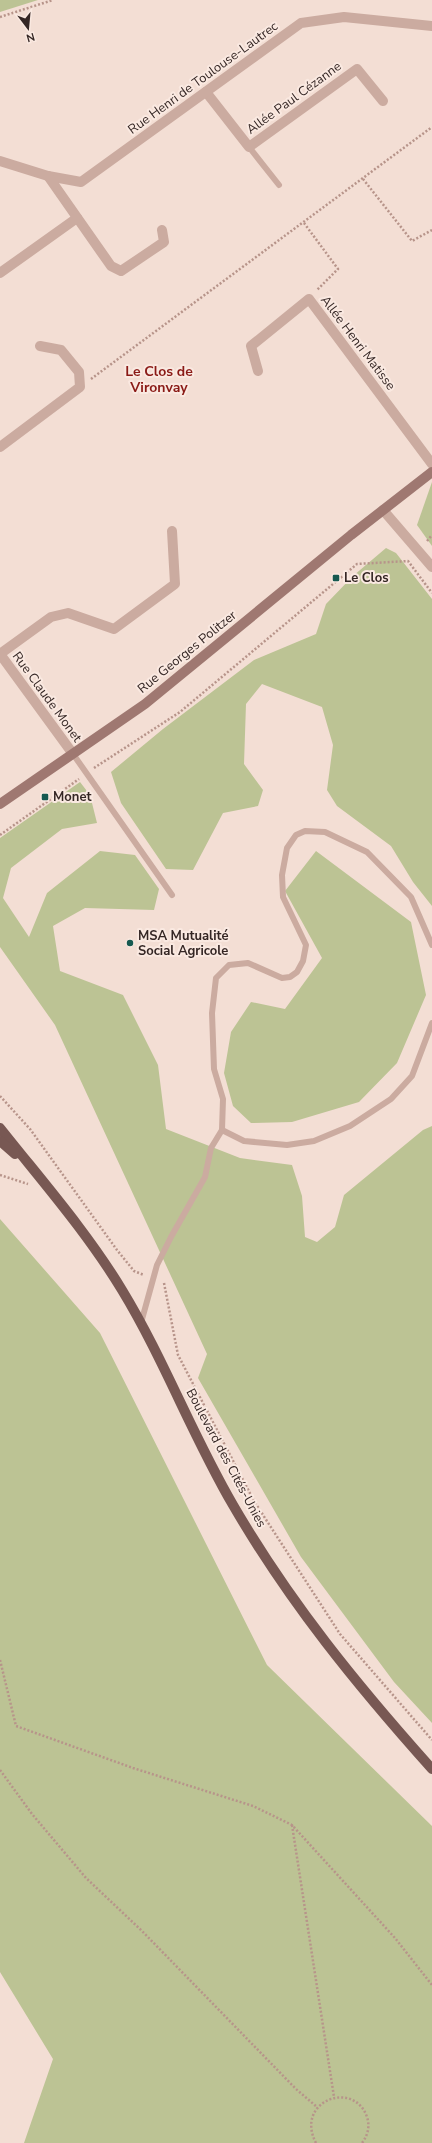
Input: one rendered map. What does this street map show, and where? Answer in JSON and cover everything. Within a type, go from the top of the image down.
[{"type":"main road","name":"Boulevard des Cités-Unies","points":[[0,1128],[73,1219],[122,1290],[141,1324],[232,1504],[271,1566],[326,1645],[383,1715],[432,1769]]},
{"type":"main road","name":"Boulevard des Cités-Unies","points":[[0,1141],[30,1166]]},
{"type":"street","name":"Rue Henri de Toulouse-Lautrec","points":[[0,161],[48,176],[81,182],[301,23],[344,18],[432,26]]},
{"type":"street","name":"Allée Paul Cézanne","points":[[206,92],[249,146],[357,69],[383,101]]},
{"type":"street","points":[[48,176],[112,266],[121,271],[164,242],[162,230]]},
{"type":"street","points":[[0,273],[77,218]]},
{"type":"street","name":"Allée Henri Matisse","points":[[258,371],[251,346],[308,299],[432,464]]},
{"type":"street","points":[[0,447],[80,387],[79,372],[61,350],[40,346]]},
{"type":"street","name":"Rue Georges Politzer","points":[[0,804],[145,704],[383,510],[432,472]]},
{"type":"street","points":[[383,510],[432,567]]},
{"type":"street","points":[[0,654],[51,617],[68,613],[114,629],[176,584],[172,531]]},
{"type":"street","name":"Rue Claude Monet","points":[[0,654],[73,754]]},
{"type":"lane","points":[[249,146],[279,185]]},
{"type":"lane","points":[[73,754],[172,895]]},
{"type":"lane","points":[[141,1324],[157,1265],[205,1177],[211,1148],[222,1130],[223,1099],[214,1069],[212,1013],[216,978],[229,965],[248,963],[282,978],[290,977],[297,972],[303,962],[306,945],[283,897],[282,875],[287,848],[296,835],[305,831],[325,832],[367,852],[411,897],[432,945]]},
{"type":"lane","points":[[222,1130],[244,1142],[287,1145],[314,1141],[350,1126],[391,1099],[412,1076],[432,1023]]},
{"type":"path","points":[[0,17],[53,0]]},
{"type":"path","points":[[80,387],[432,128]]},
{"type":"path","points":[[363,179],[412,241],[432,230]]},
{"type":"path","points":[[304,223],[338,269],[308,299]]},
{"type":"path","points":[[0,835],[113,754],[180,712],[357,564],[408,561],[432,593]]},
{"type":"path","points":[[0,1096],[30,1129],[117,1250],[134,1271],[164,1283],[178,1355],[254,1501],[340,1634],[432,1740]]},
{"type":"path","points":[[0,1660],[16,1726],[133,1768],[253,1806],[292,1825],[395,1938],[432,1984]]},
{"type":"path","points":[[0,1770],[32,1814],[86,1878],[142,1931],[296,2089],[317,2107]]},
{"type":"path","points":[[292,1825],[334,2097]]},
{"type":"path","points":[[316,2143],[312,2135],[310,2125],[312,2116],[317,2107],[324,2101],[334,2097],[343,2097],[352,2100],[360,2105],[365,2113],[368,2122],[368,2131],[362,2143]]},
{"type":"green space","points":[[0,0],[38,0],[0,12]]},
{"type":"green space","points":[[432,482],[432,546],[417,525]]},
{"type":"green space","points":[[386,548],[396,553],[432,599],[432,906],[413,882],[391,846],[337,806],[327,790],[333,745],[322,707],[262,684],[246,704],[244,764],[263,790],[258,806],[223,813],[193,870],[166,869],[121,803],[111,772],[163,729],[254,660],[316,634],[326,604],[353,576]]},
{"type":"green space","points":[[80,782],[90,795],[97,823],[62,829],[11,868],[3,898],[29,937],[47,893],[100,851],[135,855],[159,889],[154,910],[85,908],[53,926],[60,971],[123,995],[158,1065],[166,1129],[240,1158],[292,1165],[302,1196],[305,1237],[317,1242],[335,1227],[344,1195],[423,1130],[432,1126],[432,1723],[394,1682],[301,1557],[198,1378],[207,1354],[55,1025],[0,947],[0,838]]},
{"type":"green space","points":[[316,851],[411,922],[426,995],[397,1063],[359,1102],[292,1122],[251,1123],[233,1106],[224,1073],[231,1032],[251,1002],[285,1009],[322,958],[285,891]]},
{"type":"green space","points":[[0,1219],[100,1333],[267,1665],[432,1826],[432,2143],[24,2143],[53,2059],[0,1972]]},
{"type":"place","name":"Le Clos","points":[[336,578]]},
{"type":"place","name":"Monet","points":[[45,797]]},
{"type":"place","name":"MSA Mutualité Social Agricole","points":[[130,943]]},
{"type":"district","name":"Le Clos de Vironvay","points":[[159,380]]}]
